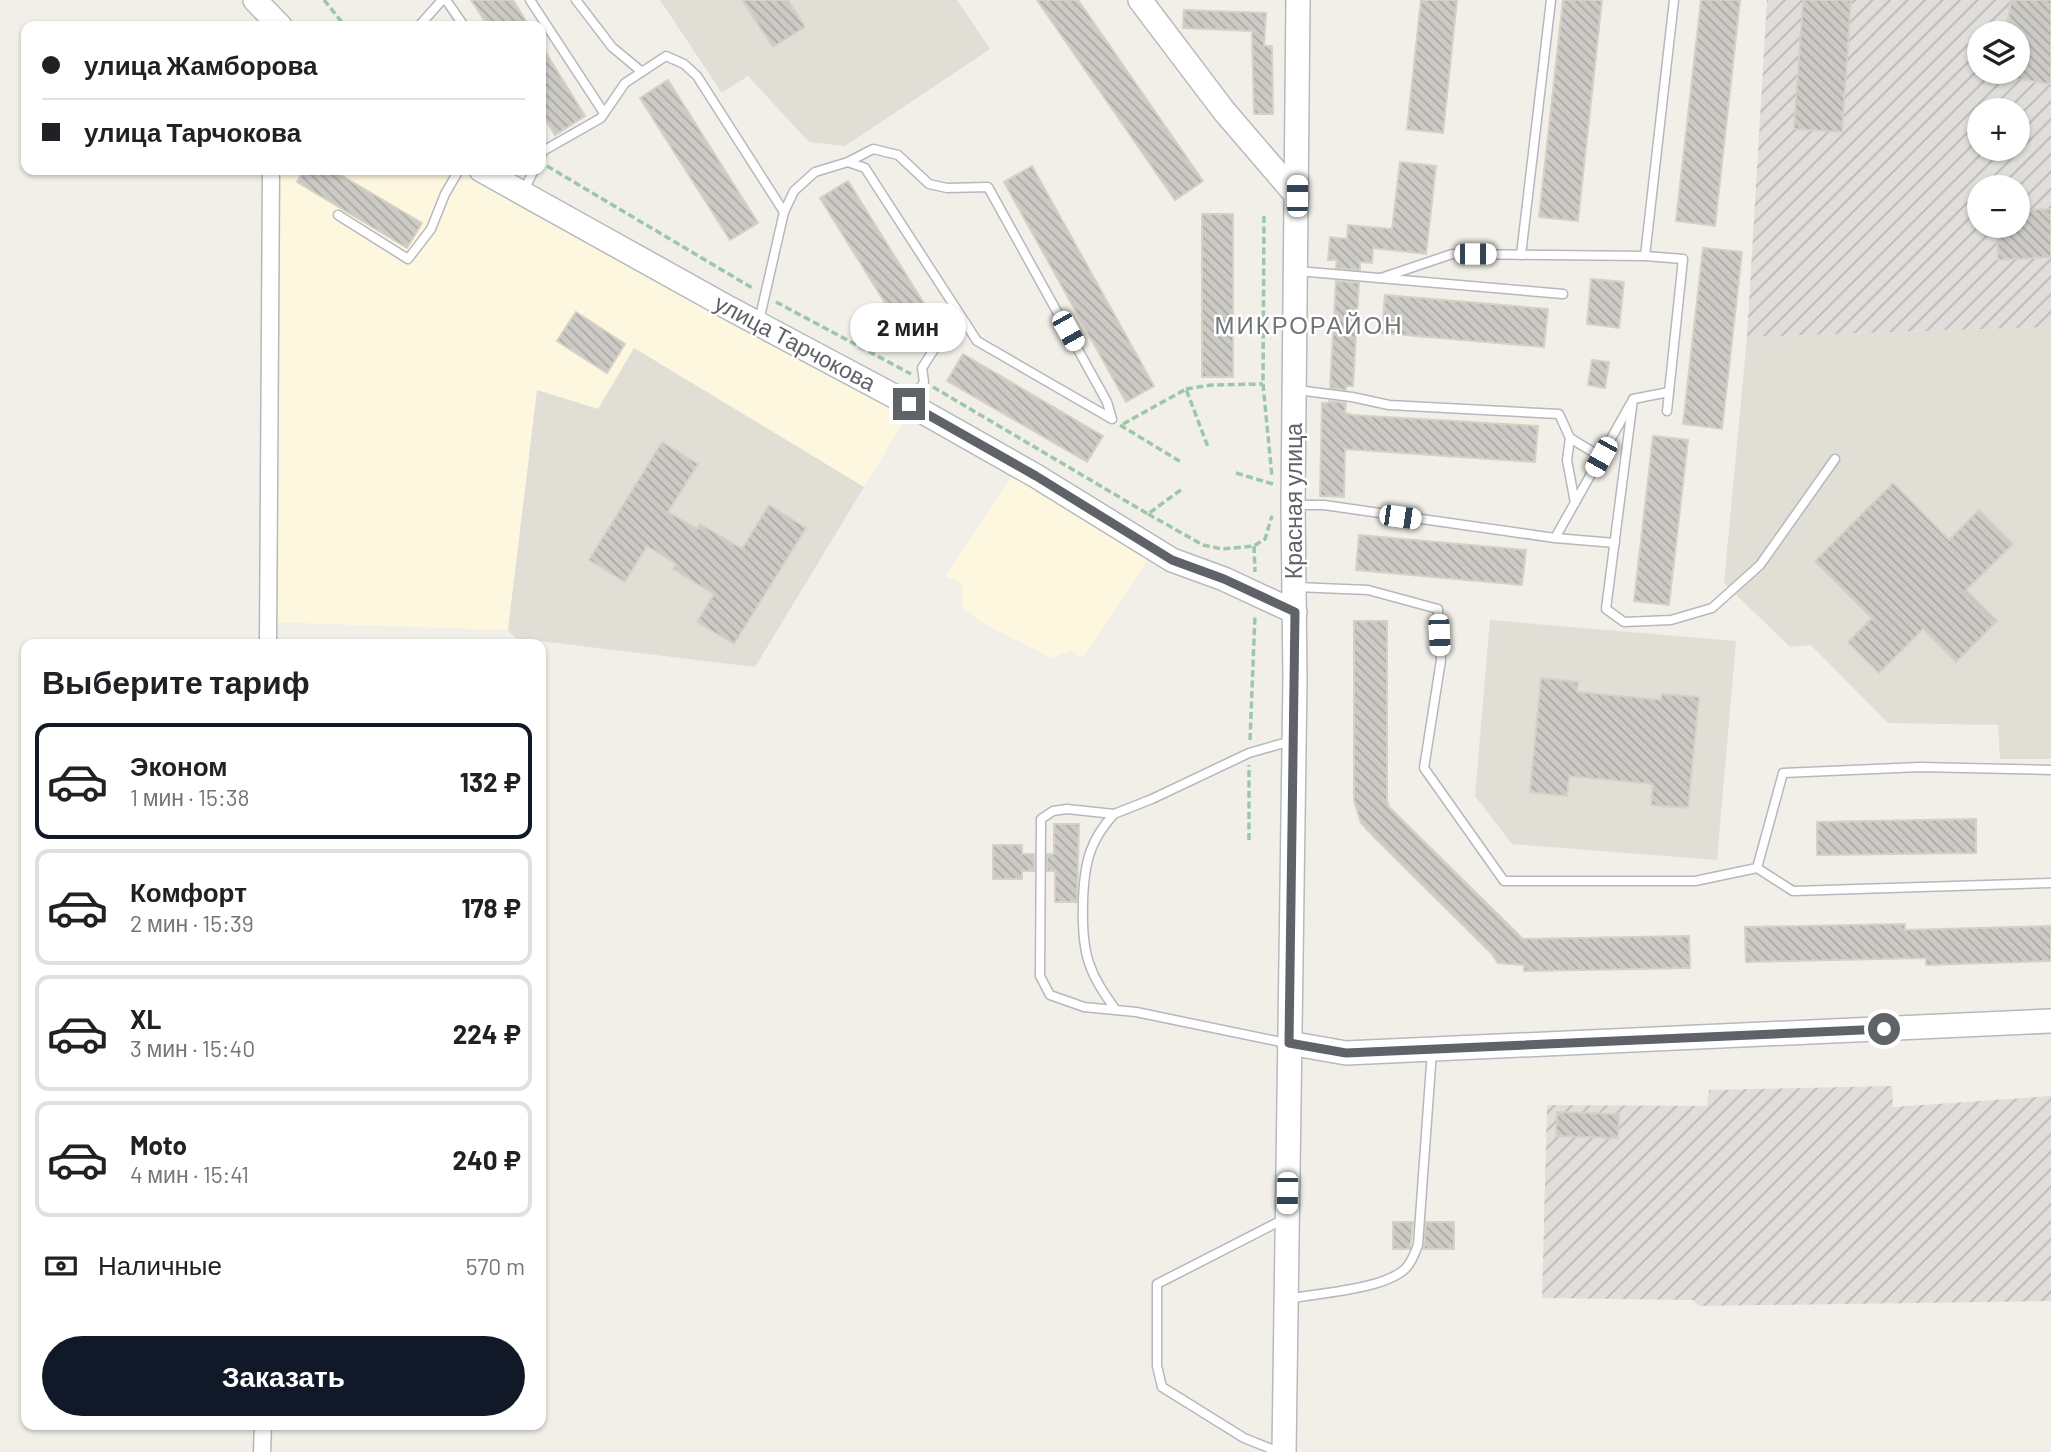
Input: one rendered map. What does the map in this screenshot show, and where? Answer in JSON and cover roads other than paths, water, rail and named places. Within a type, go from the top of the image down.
[{"type":"main road","points":[[255,0],[275,21]]},
{"type":"main road","points":[[1140,0],[1224,111],[1297,196]]},
{"type":"main road","name":"Красная улица","points":[[1282,1452],[1295,612],[1294,587],[1280,504],[1294,389],[1298,0]]},
{"type":"main road","name":"улица Тарчокова","points":[[490,175],[909,404],[1036,476],[1172,560],[1224,579],[1295,612]]},
{"type":"main road","points":[[1289,1043],[1346,1053],[2051,1021]]},
{"type":"street","points":[[268,639],[271,175]]},
{"type":"street","points":[[262,1430],[262,1452]]},
{"type":"lane","points":[[424,21],[444,0],[460,21]]},
{"type":"lane","points":[[530,0],[544,21]]},
{"type":"lane","points":[[576,0],[612,47],[642,72]]},
{"type":"lane","points":[[1521,255],[1551,0]]},
{"type":"lane","points":[[1644,256],[1674,0]]},
{"type":"lane","points":[[546,24],[604,113]]},
{"type":"lane","points":[[546,147],[601,118],[625,83],[666,56],[684,64],[697,76],[783,212]]},
{"type":"lane","points":[[759,324],[783,212],[794,191],[815,172],[848,162],[873,149],[898,155],[929,184],[947,188],[988,187],[1107,402],[1112,419],[977,341],[865,167],[848,162]]},
{"type":"lane","points":[[338,215],[408,259],[431,229],[456,175]]},
{"type":"lane","points":[[523,193],[532,175]]},
{"type":"lane","points":[[1381,278],[1452,254],[1644,256],[1683,259],[1667,411]]},
{"type":"lane","points":[[1296,271],[1563,295]]},
{"type":"lane","points":[[909,404],[924,382],[922,368],[938,344],[966,324]]},
{"type":"lane","points":[[1294,389],[1389,405],[1559,415],[1570,438],[1601,457]]},
{"type":"lane","points":[[1633,399],[1669,392]]},
{"type":"lane","points":[[1556,538],[1633,399]]},
{"type":"lane","points":[[1633,399],[1606,609],[1624,622],[1671,620],[1712,608],[1760,565],[1835,459]]},
{"type":"lane","points":[[1570,438],[1567,460],[1575,503]]},
{"type":"lane","points":[[1280,504],[1324,505],[1556,538],[1615,543]]},
{"type":"lane","points":[[1294,587],[1368,590],[1438,609],[1441,660],[1424,768],[1504,881],[1695,881],[1757,868],[1793,891],[2051,883]]},
{"type":"lane","points":[[1116,1010],[1100,990],[1088,962],[1084,925],[1085,882],[1090,853],[1101,828],[1114,814],[1249,753],[1294,740]]},
{"type":"lane","points":[[1757,868],[1783,773],[1920,767],[2051,770]]},
{"type":"lane","points":[[1114,814],[1067,809],[1053,811],[1041,819],[1040,976],[1050,995],[1084,1007],[1136,1012],[1289,1043]]},
{"type":"lane","points":[[1285,1299],[1373,1284],[1404,1269],[1411,1260],[1418,1245],[1432,1050]]},
{"type":"lane","points":[[1282,1452],[1244,1438],[1162,1387],[1157,1366],[1157,1284],[1286,1218]]},
{"type":"district","name":"МИКРОРАЙОН","points":[[1309,326]]}]
